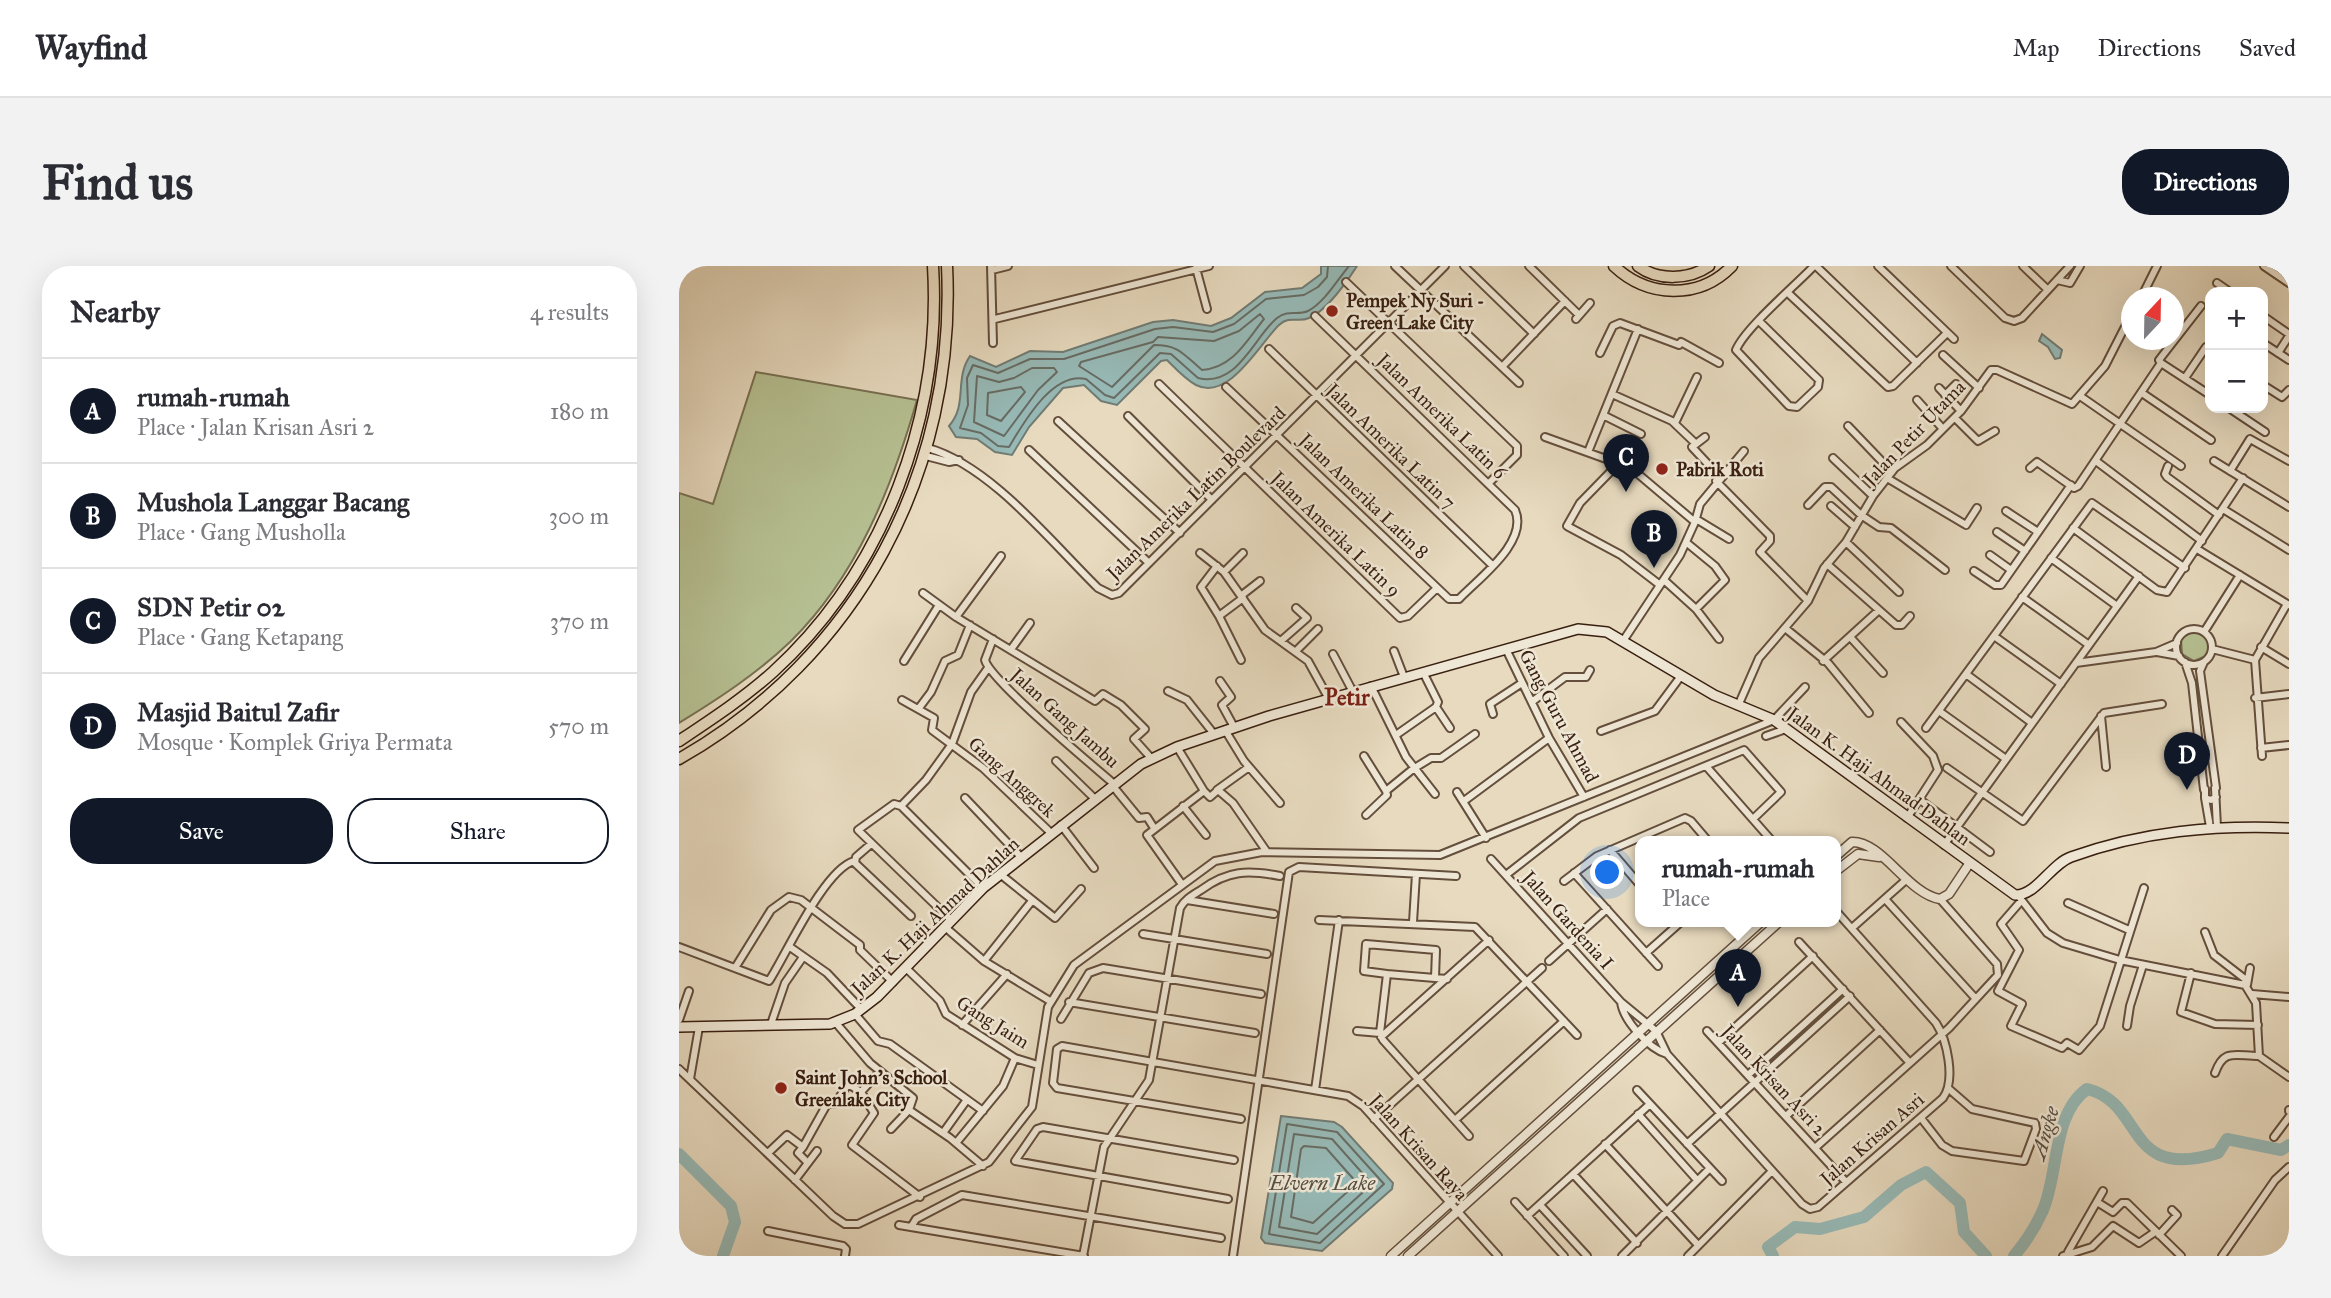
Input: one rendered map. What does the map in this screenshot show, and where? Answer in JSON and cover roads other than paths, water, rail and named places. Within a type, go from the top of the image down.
[{"type":"main road","points":[[679,741],[727,710],[773,671],[810,633],[850,581],[883,524],[905,469],[921,418],[932,339],[933,266]]},
{"type":"main road","points":[[679,759],[729,727],[765,699],[830,634],[862,588],[894,533],[927,452],[943,377],[948,329],[947,266]]},
{"type":"main road","points":[[1614,266],[1632,281],[1670,292],[1702,286],[1732,266]]},
{"type":"main road","points":[[1637,266],[1659,275],[1674,277],[1688,276],[1709,266]]},
{"type":"main road","name":"Jalan K. Haji Ahmad Dahlan","points":[[679,1027],[836,1023],[858,1011],[893,982],[983,888],[1113,784],[1151,758],[1229,728],[1585,628],[1600,629],[1681,676],[1779,724],[1909,815],[1946,842],[1969,864],[2020,899]]},
{"type":"main road","points":[[2020,899],[2071,857],[2127,840],[2213,826],[2289,828]]},
{"type":"street","points":[[993,343],[995,319],[992,268],[1009,266]]},
{"type":"street","points":[[995,319],[1209,266]]},
{"type":"street","points":[[1395,266],[1519,383]]},
{"type":"street","name":"Jalan Amerika Latin Boulevard","points":[[927,452],[951,454],[981,473],[1105,593],[1119,593],[1318,397],[1445,266]]},
{"type":"street","points":[[1464,266],[1534,334]]},
{"type":"street","points":[[1529,266],[1578,317],[1590,303]]},
{"type":"street","points":[[1760,322],[1818,377],[1818,387],[1800,406],[1790,406],[1737,352],[1738,344],[1815,266],[1917,363]]},
{"type":"street","points":[[1878,266],[1954,339]]},
{"type":"street","points":[[1951,266],[2005,318],[2019,320],[2070,266]]},
{"type":"street","points":[[2023,266],[2048,290]]},
{"type":"street","points":[[2057,280],[2070,283],[2080,266]]},
{"type":"street","points":[[2146,287],[2157,266]]},
{"type":"street","points":[[2264,266],[2289,284]]},
{"type":"street","points":[[1196,268],[1207,309]]},
{"type":"street","points":[[1346,282],[1517,446],[1517,455],[1488,484]]},
{"type":"street","points":[[2217,283],[2223,287]]},
{"type":"street","points":[[1788,293],[1886,386],[1893,386],[1947,332]]},
{"type":"street","points":[[1501,367],[1565,301]]},
{"type":"street","points":[[2030,468],[2037,462],[2071,485],[2078,486],[2142,393],[2161,363],[2159,360],[2201,306]]},
{"type":"street","name":"Jalan Amerika Latin 6","points":[[1315,316],[1515,510],[1518,517],[1515,537],[1492,565]]},
{"type":"street","points":[[2268,320],[2289,335],[2278,354]]},
{"type":"street","points":[[1600,353],[1614,324],[1620,323],[1679,345],[1681,342],[1719,363]]},
{"type":"street","points":[[1588,452],[1638,329]]},
{"type":"street","points":[[2121,335],[2105,366],[2080,396],[2181,466]]},
{"type":"street","points":[[2268,347],[2289,360]]},
{"type":"street","name":"Jalan Amerika Latin 7","points":[[1269,349],[1492,565]]},
{"type":"street","points":[[2185,378],[2206,350]]},
{"type":"street","points":[[1943,355],[1979,388]]},
{"type":"street","points":[[2161,363],[2205,392]]},
{"type":"street","name":"Jalan Petir Utama","points":[[1738,706],[1759,658],[1808,601],[1827,564],[1846,542],[1873,496],[1890,475],[1955,418],[1995,369],[2069,404],[2080,396]]},
{"type":"street","points":[[1675,424],[1697,377]]},
{"type":"street","name":"Jalan Amerika Latin 9","points":[[1159,384],[1400,618],[1408,616],[1437,588]]},
{"type":"street","points":[[1945,395],[1956,384]]},
{"type":"street","name":"Jalan Amerika Latin 8","points":[[1226,387],[1449,599],[1455,601],[1492,565]]},
{"type":"street","points":[[1939,388],[1961,411]]},
{"type":"street","points":[[2268,388],[2282,397],[2289,390]]},
{"type":"street","points":[[2142,393],[2211,440]]},
{"type":"street","points":[[1612,394],[1675,424],[1695,443]]},
{"type":"street","points":[[1917,400],[1943,429]]},
{"type":"street","points":[[2236,413],[2265,432]]},
{"type":"street","points":[[1603,415],[1641,434]]},
{"type":"street","points":[[1128,416],[1212,500]]},
{"type":"street","points":[[1955,418],[1978,441],[1995,431]]},
{"type":"street","points":[[1058,421],[1179,533]]},
{"type":"street","points":[[1848,426],[1890,475],[1965,525],[1969,523],[1977,508]]},
{"type":"street","points":[[1705,436],[1692,447],[1770,536],[1770,541],[1759,551],[1808,601]]},
{"type":"street","points":[[1545,437],[1631,468],[1695,521],[1729,540]]},
{"type":"street","points":[[2230,471],[2250,439],[2289,461]]},
{"type":"street","points":[[1029,450],[1149,563]]},
{"type":"street","points":[[1623,641],[1687,543],[1700,504],[1718,479],[1744,451]]},
{"type":"street","points":[[1833,457],[1873,496]]},
{"type":"street","points":[[2096,461],[2202,541]]},
{"type":"street","points":[[2214,461],[2289,507]]},
{"type":"street","points":[[1617,465],[1588,499],[1580,503],[1567,526],[1629,560],[1662,582],[1696,609],[1719,639]]},
{"type":"street","points":[[2168,466],[2167,477],[2221,512],[2289,550]]},
{"type":"street","points":[[2073,528],[2157,590],[2167,592],[2243,478]]},
{"type":"street","points":[[1974,570],[1998,586],[2071,485]]},
{"type":"street","points":[[1808,505],[1829,486],[1861,515],[1879,527],[1891,528],[1945,570]]},
{"type":"street","points":[[1926,729],[2094,503],[2185,568]]},
{"type":"street","points":[[1831,506],[1855,527]]},
{"type":"street","points":[[2005,511],[2038,532]]},
{"type":"street","points":[[1997,532],[2025,551]]},
{"type":"street","points":[[1846,542],[1899,592]]},
{"type":"street","points":[[1687,543],[1715,566],[1725,580],[1696,609]]},
{"type":"street","points":[[2197,549],[2288,605],[2255,660],[2255,698],[2262,756]]},
{"type":"street","points":[[1200,553],[1224,572],[1265,630],[1282,640],[1312,666],[1329,699]]},
{"type":"street","points":[[1224,572],[1243,553]]},
{"type":"street","points":[[1990,555],[2011,570]]},
{"type":"street","points":[[956,617],[1001,556]]},
{"type":"street","points":[[2051,558],[2117,606]]},
{"type":"street","points":[[1827,564],[1898,626],[1910,616]]},
{"type":"street","points":[[1217,566],[1201,587],[1241,660]]},
{"type":"street","points":[[2204,632],[2240,575]]},
{"type":"street","points":[[1946,842],[2139,576]]},
{"type":"street","points":[[1219,616],[1260,581]]},
{"type":"street","points":[[923,593],[956,617],[1012,648],[1095,701],[1103,694],[1121,705],[1145,729],[1134,739],[1151,758]]},
{"type":"street","points":[[2022,597],[2089,645]]},
{"type":"street","points":[[904,661],[939,605]]},
{"type":"street","points":[[1282,640],[1307,618],[1296,608]]},
{"type":"street","points":[[1823,661],[1851,638],[1878,610]]},
{"type":"street","points":[[1012,648],[1030,623]]},
{"type":"street","points":[[902,700],[919,708],[931,692],[945,662],[958,655],[970,625]]},
{"type":"street","points":[[1785,628],[1840,676],[1869,713]]},
{"type":"street","points":[[1296,651],[1318,629]]},
{"type":"street","points":[[2076,663],[2155,652],[2177,643],[2187,631],[2204,632]]},
{"type":"street","points":[[2204,632],[2212,649],[2200,671],[2216,788],[2211,802]]},
{"type":"street","points":[[1994,636],[2061,684]]},
{"type":"street","points":[[1851,638],[1883,673]]},
{"type":"street","name":"Jalan Gang Jambu","points":[[993,639],[985,660],[988,668],[1017,699],[1113,784],[1134,814],[1139,818],[1147,817],[1154,828]]},
{"type":"street","points":[[2177,643],[2179,656]]},
{"type":"street","points":[[2261,647],[2289,664]]},
{"type":"street","name":"Gang Guru Ahmad","points":[[1506,649],[1549,738],[1584,797]]},
{"type":"street","points":[[2212,649],[2255,660]]},
{"type":"street","points":[[1394,651],[1404,677]]},
{"type":"street","points":[[2155,652],[2179,656],[2185,662],[2192,683],[2211,802]]},
{"type":"street","points":[[1333,654],[1353,692]]},
{"type":"street","points":[[2185,662],[2195,665],[2204,662]]},
{"type":"street","points":[[901,806],[926,780],[952,744],[971,692],[988,668]]},
{"type":"street","points":[[1533,701],[1565,677],[1586,677],[1590,670]]},
{"type":"street","points":[[1396,735],[1436,707],[1438,702],[1423,672]]},
{"type":"street","points":[[1966,674],[2032,723]]},
{"type":"street","points":[[1601,731],[1655,710],[1681,676]]},
{"type":"street","points":[[1220,681],[1231,697],[1222,705],[1229,728],[1249,767],[1280,803]]},
{"type":"street","points":[[2192,683],[2201,682]]},
{"type":"street","points":[[1493,714],[1490,704],[1522,683]]},
{"type":"street","points":[[1371,686],[1413,769],[1435,794]]},
{"type":"street","points":[[1766,736],[1779,724],[1805,687]]},
{"type":"street","points":[[1168,691],[1187,700],[1214,734]]},
{"type":"street","points":[[2255,698],[2289,694]]},
{"type":"street","points":[[1947,768],[2018,821],[2027,819],[2101,716],[2111,710],[2162,704]]},
{"type":"street","points":[[1436,707],[1450,728]]},
{"type":"street","name":"Gang Anggrek","points":[[919,708],[934,718],[932,730],[983,768],[1051,833]]},
{"type":"street","points":[[1939,711],[2006,760]]},
{"type":"street","points":[[2101,716],[2106,766]]},
{"type":"street","points":[[1901,722],[1933,756],[1938,770],[1909,815]]},
{"type":"street","points":[[679,1069],[833,1216],[851,1225],[920,1197],[983,1166],[1032,1107],[1050,1001],[1077,962],[1104,945],[1181,883],[1215,860],[1267,852],[1435,856],[1779,724]]},
{"type":"street","points":[[1386,791],[1413,769],[1431,758],[1441,758],[1475,734]]},
{"type":"street","points":[[1464,801],[1549,738]]},
{"type":"street","points":[[2261,747],[2289,745]]},
{"type":"street","points":[[1177,747],[1210,797],[1249,767]]},
{"type":"street","points":[[1506,875],[1579,818],[1746,751],[1781,792],[1753,819]]},
{"type":"street","points":[[1364,756],[1387,795],[1366,815]]},
{"type":"street","points":[[1056,761],[1095,799]]},
{"type":"street","points":[[1706,766],[1768,836]]},
{"type":"street","points":[[2213,826],[2210,786],[2216,788]]},
{"type":"street","points":[[1181,883],[1147,835],[1204,791]]},
{"type":"street","points":[[1217,791],[1233,803],[1267,852]]},
{"type":"street","points":[[1457,792],[1486,838]]},
{"type":"street","points":[[965,798],[1021,857]]},
{"type":"street","points":[[1923,802],[1990,852]]},
{"type":"street","points":[[983,888],[901,806],[894,804],[859,828],[859,832],[984,961],[1050,1001]]},
{"type":"street","points":[[1183,806],[1206,835]]},
{"type":"street","points":[[1654,836],[1685,818],[1704,836]]},
{"type":"street","points":[[1061,825],[1094,869]]},
{"type":"street","points":[[1564,881],[1610,850],[1635,842]]},
{"type":"street","points":[[1815,1148],[1942,1034],[1998,975],[2000,968],[1940,899],[1924,893],[1866,844],[1857,842],[1841,853]]},
{"type":"street","points":[[679,947],[769,981],[811,907],[846,863],[854,860],[871,844]]},
{"type":"street","points":[[1610,850],[1635,879]]},
{"type":"street","points":[[1841,867],[1858,853],[1881,858]]},
{"type":"street","name":"Jalan Gardenia I","points":[[1491,859],[1621,1002],[1656,1031],[1667,1054]]},
{"type":"street","points":[[854,860],[911,916]]},
{"type":"street","points":[[1940,899],[1949,894],[1969,864]]},
{"type":"street","points":[[1233,1256],[1289,872],[1299,867],[1457,876]]},
{"type":"street","points":[[899,1226],[1083,1256],[1096,1177],[1107,1139],[1136,1102],[1149,1080],[1180,908],[1187,900],[1229,873],[1254,871],[1280,876]]},
{"type":"street","points":[[1574,873],[1658,966]]},
{"type":"street","points":[[1000,874],[1031,902],[1058,918],[1081,889]]},
{"type":"street","points":[[1413,922],[1416,874]]},
{"type":"street","points":[[1852,928],[1907,879]]},
{"type":"street","points":[[2144,888],[2129,930],[2120,960],[2102,1017],[2101,1026],[2079,1050],[2067,1044],[2063,1048],[2011,1026],[2022,1004],[1998,991],[2019,950],[2001,924],[2020,899],[2054,938],[2120,960],[2246,986]]},
{"type":"street","points":[[735,968],[771,910],[789,897],[811,907],[859,945],[860,950],[893,982]]},
{"type":"street","points":[[1885,898],[1976,999]]},
{"type":"street","points":[[1187,900],[1274,914]]},
{"type":"street","points":[[984,961],[1031,902]]},
{"type":"street","points":[[2068,904],[2129,930]]},
{"type":"street","points":[[1549,961],[1607,909]]},
{"type":"street","name":"Jalan Krisan Asri","points":[[1772,1171],[1802,1204],[1810,1209],[1818,1207],[1921,1118],[1949,1089],[1950,1078],[1942,1034],[1936,1023],[1841,916]]},
{"type":"street","points":[[1319,920],[1470,926],[1489,940],[1577,1035]]},
{"type":"street","points":[[1315,1090],[1339,920]]},
{"type":"street","points":[[1646,953],[1673,927]]},
{"type":"street","points":[[1391,1256],[1755,927]]},
{"type":"street","points":[[1408,1256],[1773,927]]},
{"type":"street","points":[[2205,932],[2212,953],[2245,979],[2256,1003],[2259,1056]]},
{"type":"street","points":[[1143,934],[1267,954]]},
{"type":"street","points":[[1381,1035],[1489,940]]},
{"type":"street","points":[[1799,942],[1910,1063]]},
{"type":"street","points":[[1435,978],[1436,950],[1366,944],[1364,971],[1387,974],[1435,978],[1447,979]]},
{"type":"street","points":[[790,947],[827,973],[878,1041],[899,1050],[983,1111]]},
{"type":"street","points":[[1718,1043],[1813,956]]},
{"type":"street","points":[[771,1024],[785,983],[803,957]]},
{"type":"street","points":[[2127,1026],[2130,1006],[2143,965]]},
{"type":"street","points":[[1061,1019],[1089,973],[1103,968],[1261,994]]},
{"type":"street","points":[[1374,1119],[1542,968]]},
{"type":"street","points":[[2246,986],[2250,968]]},
{"type":"street","name":"Gang Jaim","points":[[907,969],[940,1001],[946,1014],[1015,1058],[1038,1065]]},
{"type":"street","points":[[2191,973],[2181,1012],[2215,1024],[2258,1025]]},
{"type":"street","points":[[962,1025],[1007,974]]},
{"type":"street","points":[[1381,1035],[1387,974]]},
{"type":"street","points":[[1748,1076],[1843,989]]},
{"type":"street","points":[[679,1020],[689,990]]},
{"type":"street","points":[[2252,994],[2289,997]]},
{"type":"street","points":[[1687,1144],[1850,996]]},
{"type":"street","points":[[1069,1002],[1255,1033]]},
{"type":"street","name":"Jalan Gardenia I","points":[[1621,1002],[1623,1012],[1645,1041]]},
{"type":"street","points":[[1632,1021],[1638,1016]]},
{"type":"street","points":[[1455,1120],[1564,1021]]},
{"type":"street","points":[[836,1023],[880,1072],[913,1098],[909,1110],[891,1129]]},
{"type":"street","points":[[690,1079],[699,1027]]},
{"type":"street","points":[[1786,1116],[1880,1030]]},
{"type":"street","points":[[1357,1031],[1381,1035],[1469,1136]]},
{"type":"street","name":"Jalan Krisan Asri 2","points":[[1707,1031],[1846,1182]]},
{"type":"street","points":[[1645,1041],[1667,1054],[1772,1171],[1688,1256]]},
{"type":"street","name":"Jalan Krisan Raya","points":[[1136,1102],[1054,1086],[1058,1049],[1062,1046],[1353,1099],[1498,1256]]},
{"type":"street","points":[[2215,1073],[2220,1059],[2226,1055],[2259,1056],[2289,1077]]},
{"type":"street","points":[[955,1143],[1003,1086],[1015,1058]]},
{"type":"street","points":[[861,1093],[880,1072]]},
{"type":"street","points":[[808,1163],[798,1153],[827,1104],[835,1104],[848,1084],[861,1093],[874,1113],[852,1144],[920,1197]]},
{"type":"street","points":[[1921,1118],[1942,1145],[1952,1151],[2024,1161],[2036,1129],[2035,1123],[1972,1109],[1949,1089]]},
{"type":"street","points":[[1637,1090],[1722,1181]]},
{"type":"street","points":[[943,1133],[966,1101]]},
{"type":"street","points":[[1136,1102],[1241,1119]]},
{"type":"street","points":[[1527,1216],[1650,1104]]},
{"type":"street","points":[[909,1110],[943,1133],[983,1166]]},
{"type":"street","points":[[1638,1114],[1697,1180]]},
{"type":"street","points":[[2274,1137],[2289,1117]]},
{"type":"street","points":[[1228,1199],[1015,1161],[1039,1127],[1234,1160]]},
{"type":"street","points":[[768,1153],[787,1135],[803,1147]]},
{"type":"street","points":[[1605,1144],[1698,1245]]},
{"type":"street","points":[[795,1180],[817,1151]]},
{"type":"street","points":[[2222,1256],[2275,1180],[2289,1167]]},
{"type":"street","points":[[1622,1256],[1709,1169]]},
{"type":"street","points":[[1573,1174],[1637,1243]]},
{"type":"street","points":[[2066,1254],[2103,1191]]},
{"type":"street","points":[[911,1227],[916,1219],[965,1195],[1221,1238]]},
{"type":"street","points":[[1515,1202],[1564,1256]]},
{"type":"street","points":[[2097,1202],[2113,1212],[2122,1203],[2127,1203],[2176,1255]]},
{"type":"street","points":[[1539,1205],[1587,1256]]},
{"type":"street","points":[[2066,1254],[2092,1247],[2113,1226],[2139,1243],[2157,1233],[2177,1215],[2172,1210]]},
{"type":"street","points":[[768,1231],[843,1246],[846,1249],[845,1256]]},
{"type":"water","points":[[1321,266],[1357,266],[1322,309],[1309,318],[1287,320],[1279,325],[1243,368],[1220,385],[1208,388],[1196,385],[1167,360],[1161,361],[1117,405],[1101,401],[1084,385],[1063,388],[1029,427],[1012,455],[995,452],[977,439],[956,437],[949,426],[958,409],[965,365],[970,356],[996,367],[1030,351],[1063,352],[1153,322],[1173,320],[1211,326],[1231,318],[1265,292],[1302,288],[1321,274]]},
{"type":"water","points":[[2042,334],[2062,350],[2060,358],[2055,359],[2048,347],[2039,341]]},
{"type":"water","name":"Elvern Lake","points":[[1281,1116],[1334,1122],[1342,1127],[1393,1183],[1392,1189],[1322,1251],[1265,1243],[1261,1238]]},
{"type":"waterway","name":"Angke","points":[[2014,1256],[2043,1210],[2062,1129],[2076,1100],[2087,1089],[2106,1097],[2119,1109],[2150,1149],[2166,1157],[2188,1159],[2218,1153],[2227,1139],[2281,1150],[2289,1145]]},
{"type":"waterway","name":"Angke","points":[[679,1154],[731,1206],[735,1222],[723,1256]]},
{"type":"waterway","name":"Angke","points":[[1773,1256],[1768,1247],[1795,1227],[1820,1229],[1864,1217],[1901,1185],[1926,1172],[1960,1203],[1964,1232],[1986,1256]]},
{"type":"place","name":"Pempek Ny Suri - Green Lake City","points":[[1332,311]]},
{"type":"place","name":"Pabrik Roti","points":[[1662,469]]},
{"type":"place","name":"SDN Petir 02","points":[[1626,492]]},
{"type":"place","name":"Mushola Langgar Bacang","points":[[1654,568]]},
{"type":"place","name":"Masjid Baitul Zafir","points":[[2187,790]]},
{"type":"place","name":"rumah-rumah","points":[[1738,1007]]},
{"type":"place","name":"Saint John's School Greenlake City","points":[[781,1088]]},
{"type":"district","name":"Petir","points":[[1347,697]]}]
